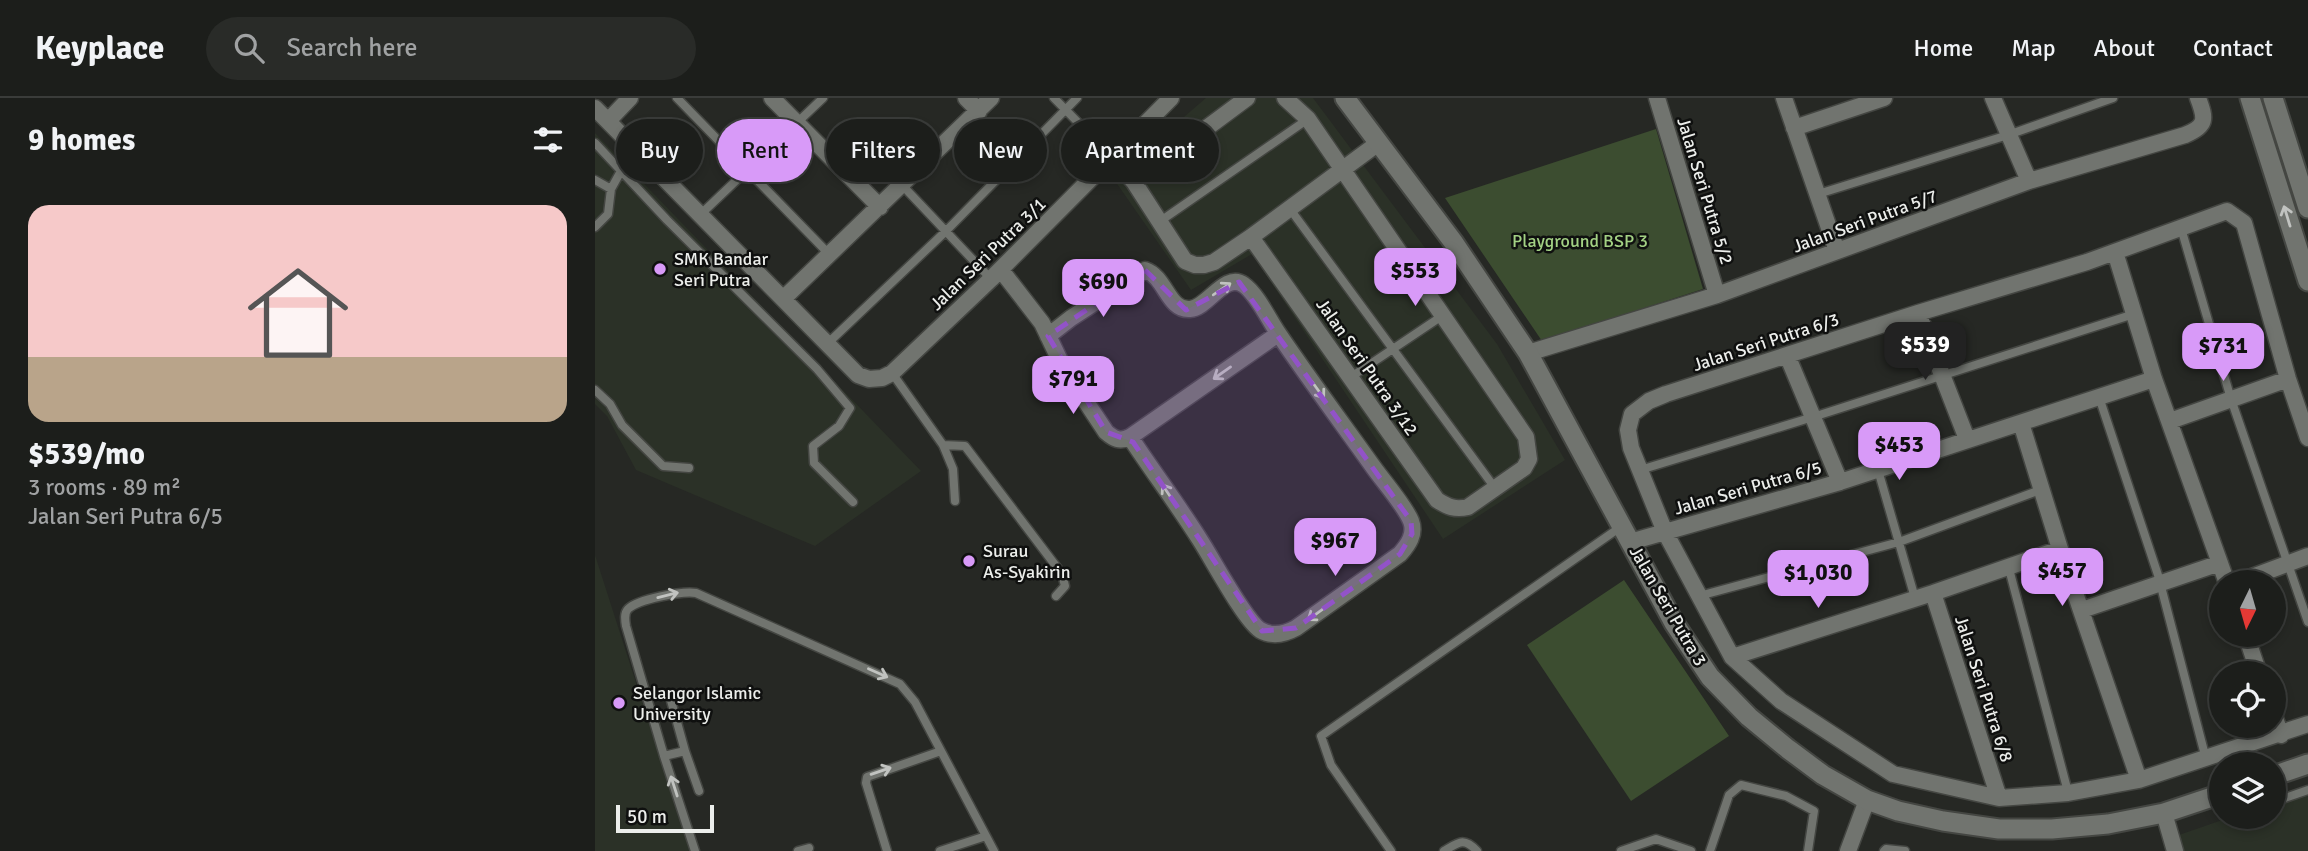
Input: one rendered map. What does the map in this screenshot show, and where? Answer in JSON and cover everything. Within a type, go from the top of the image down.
[{"type":"street","points":[[608,121],[630,98]]},
{"type":"street","points":[[772,98],[791,119]]},
{"type":"street","points":[[966,98],[979,111]]},
{"type":"street","points":[[783,299],[991,98]]},
{"type":"street","name":"Jalan Seri Putra 3/1","points":[[1151,119],[1171,98]]},
{"type":"street","points":[[1219,119],[1247,98]]},
{"type":"street","points":[[1285,98],[1308,119],[1526,437],[1529,458],[1524,468],[1496,489]]},
{"type":"street","name":"Jalan Seri Putra 3","points":[[1345,98],[1454,243],[1528,353],[1674,623],[1710,677],[1749,717],[1788,749],[1823,775],[1867,800],[1898,811],[1943,821],[1999,829],[2052,829],[2108,824],[2164,813],[2209,798]]},
{"type":"street","name":"Jalan Seri Putra 5/2","points":[[1657,98],[1717,295]]},
{"type":"street","points":[[1784,98],[1837,251]]},
{"type":"street","points":[[1794,128],[1884,98]]},
{"type":"street","points":[[1993,98],[2029,181]]},
{"type":"street","points":[[2250,98],[2308,281]]},
{"type":"street","points":[[2273,98],[2308,208]]},
{"type":"street","name":"Jalan Seri Putra 5/7","points":[[1528,353],[1717,295],[2029,181],[2185,135],[2197,130],[2203,122],[2201,105]]},
{"type":"street","points":[[595,108],[857,375],[882,379],[892,373]]},
{"type":"street","points":[[812,140],[880,207]]},
{"type":"street","points":[[1134,182],[1185,261],[1204,265],[1251,237],[1377,144]]},
{"type":"street","name":"Jalan Seri Putra 3/1","points":[[892,373],[1089,182]]},
{"type":"street","name":"Jalan Seri Putra 6/3","points":[[2272,738],[2140,780],[2069,793],[1999,798],[1893,774],[1781,701],[1732,657],[1665,532],[1631,449],[1628,430],[1632,414],[1649,401],[1666,394],[2115,252],[2227,211],[2244,223],[2288,379]]},
{"type":"street","name":"Jalan Seri Putra 3/12","points":[[1251,237],[1437,500],[1458,509],[1468,507],[1496,489]]},
{"type":"street","points":[[2115,252],[2154,379],[2222,570]]},
{"type":"street","points":[[1048,336],[1145,270],[1154,273],[1177,306],[1187,310],[1196,308],[1229,283],[1239,282],[1247,287],[1411,521],[1412,534],[1408,545],[1296,628],[1275,634],[1262,631],[1253,624],[1199,538],[1130,437]]},
{"type":"street","points":[[996,274],[1042,323],[1063,367],[1114,439],[1123,440],[1130,437],[1278,334]]},
{"type":"street","points":[[1918,313],[1967,439]]},
{"type":"street","points":[[1787,355],[1840,482]]},
{"type":"street","name":"Jalan Seri Putra 6/5","points":[[1626,534],[1665,532],[1840,482],[2154,379]]},
{"type":"street","points":[[2170,421],[2288,379],[2308,438]]},
{"type":"street","points":[[2021,424],[2060,549],[2140,780]]},
{"type":"street","points":[[1732,657],[2060,549]]},
{"type":"street","points":[[2272,570],[2308,556]]},
{"type":"street","points":[[2082,610],[2220,563]]},
{"type":"street","name":"Jalan Seri Putra 6/8","points":[[1933,593],[1999,798]]},
{"type":"street","name":"Jalan Seri Putra 6/3","points":[[2286,733],[2308,724]]},
{"type":"street","points":[[2286,772],[2308,764]]},
{"type":"street","points":[[1848,851],[1867,800]]},
{"type":"street","points":[[2164,813],[2175,851]]},
{"type":"lane","points":[[677,98],[717,137]]},
{"type":"lane","points":[[801,119],[823,98]]},
{"type":"lane","points":[[1054,98],[1074,119]]},
{"type":"lane","points":[[826,345],[946,231],[1077,98]]},
{"type":"lane","points":[[1818,194],[2008,135],[2113,98]]},
{"type":"lane","points":[[1159,222],[1308,119]]},
{"type":"lane","points":[[595,144],[616,166]]},
{"type":"lane","points":[[595,180],[611,189]]},
{"type":"lane","points":[[595,227],[608,214],[611,189],[616,180]]},
{"type":"lane","points":[[632,182],[817,369],[850,408],[839,426],[813,446],[814,463],[853,502]]},
{"type":"lane","points":[[701,214],[735,182]]},
{"type":"lane","points":[[761,182],[830,255]]},
{"type":"lane","points":[[902,185],[946,231],[996,274]]},
{"type":"lane","points":[[1290,209],[1496,489]]},
{"type":"lane","points":[[2181,228],[2231,399],[2308,622]]},
{"type":"lane","points":[[1640,470],[2134,314]]},
{"type":"lane","points":[[1351,377],[1443,316]]},
{"type":"lane","points":[[892,373],[943,445],[953,469],[955,501]]},
{"type":"lane","points":[[595,390],[610,404],[622,425],[663,466],[689,468]]},
{"type":"lane","points":[[2099,397],[2160,582],[2206,759]]},
{"type":"lane","points":[[943,445],[965,446],[984,469],[1062,574],[1065,586],[1056,596]]},
{"type":"lane","points":[[1878,470],[1915,598]]},
{"type":"lane","points":[[1699,596],[1899,542],[2043,489]]},
{"type":"lane","points":[[1391,851],[1331,765],[1321,736],[1626,534]]},
{"type":"lane","points":[[2008,565],[2069,793]]},
{"type":"lane","points":[[695,851],[664,756],[625,617],[631,607],[661,596],[686,591],[696,593],[900,684],[915,702],[994,851]]},
{"type":"lane","points":[[670,697],[699,791]]},
{"type":"lane","points":[[664,756],[685,751]]},
{"type":"lane","points":[[887,851],[866,783],[867,777],[941,751]]},
{"type":"lane","points":[[1710,851],[1729,795],[1741,785],[1786,796],[1814,811],[1808,851]]},
{"type":"lane","points":[[2286,798],[2308,790]]},
{"type":"lane","points":[[940,851],[986,836]]},
{"type":"lane","points":[[1621,851],[1656,839],[1691,851]]},
{"type":"lane","points":[[1444,851],[1459,842],[1470,843],[1477,851]]},
{"type":"lane","points":[[798,851],[809,848]]},
{"type":"lane","points":[[1884,851],[1905,851]]},
{"type":"highlighted area","points":[[1145,270],[1186,310],[1239,282],[1385,483],[1411,521],[1412,534],[1400,554],[1296,628],[1262,631],[1133,442],[1106,432],[1048,336]]},
{"type":"shaded area","points":[[1206,98],[1313,98],[1497,344],[1565,460],[1443,539],[1252,254],[1191,290],[1116,182],[1219,182],[1219,119],[1182,119]]},
{"type":"shaded area","name":"SMK Bandar Seri Putra","points":[[595,133],[616,155],[616,182],[642,182],[921,471],[815,546],[636,470],[607,416],[595,404]]},
{"type":"shaded area","name":"Selangor Islamic University","points":[[595,555],[690,851],[595,851]]},
{"type":"shaded area","points":[[2308,791],[2308,851],[2184,851],[2179,835],[2209,825],[2209,829],[2286,829],[2286,799]]},
{"type":"green space","name":"Playground BSP 3","points":[[1656,129],[1703,289],[1542,341],[1445,198]]},
{"type":"green space","points":[[1624,580],[1729,736],[1631,801],[1527,645]]},
{"type":"place","name":"SMK Bandar Seri Putra","points":[[660,269]]},
{"type":"place","name":"Surau As-Syakirin","points":[[969,561]]},
{"type":"place","name":"Selangor Islamic University","points":[[619,703]]}]
